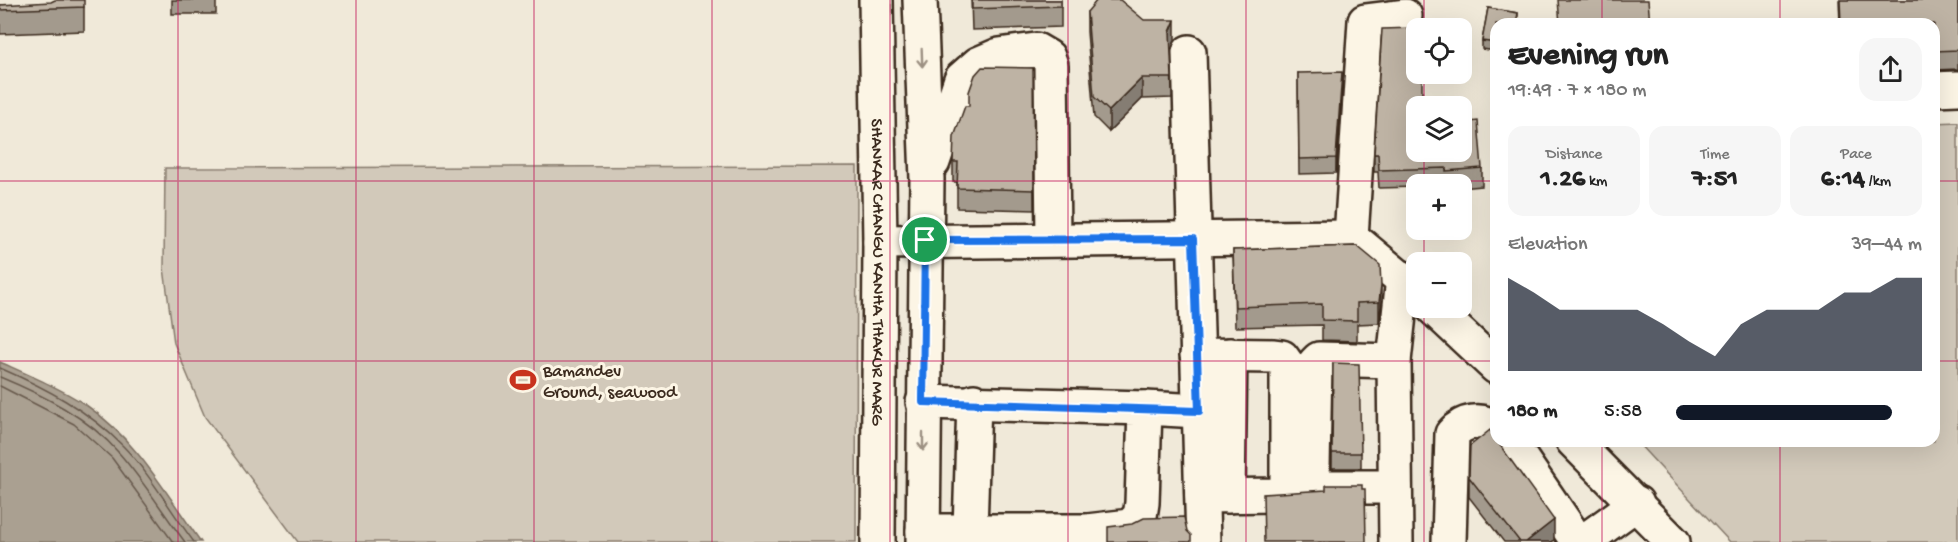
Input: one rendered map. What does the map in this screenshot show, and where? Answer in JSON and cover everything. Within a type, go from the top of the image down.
[{"type":"street","name":"SHANKAR CHANGU KANHA THAKUR MARG","points":[[876,0],[880,242],[878,542]]},
{"type":"street","points":[[920,0],[927,179],[923,536],[970,530],[1087,531],[1130,526],[1140,516],[1142,503],[1145,473],[1145,408]]},
{"type":"street","points":[[1351,237],[1365,21],[1405,16]]},
{"type":"street","points":[[927,179],[961,79],[978,64],[999,55],[1036,50],[1048,57],[1051,65],[1053,239]]},
{"type":"street","points":[[1189,52],[1199,411],[1215,496]]},
{"type":"street","points":[[1940,89],[1958,88]]},
{"type":"street","points":[[880,242],[1351,237],[1406,282]]},
{"type":"street","points":[[1396,542],[1384,487],[1382,361],[1406,293]]},
{"type":"street","points":[[1445,318],[1490,361]]},
{"type":"street","points":[[1197,355],[1274,356],[1282,357],[1287,364],[1287,492],[1284,495],[1215,496]]},
{"type":"street","points":[[1203,542],[1215,496],[1230,355]]},
{"type":"street","points":[[1382,361],[1319,359],[1315,363],[1313,468],[1314,482],[1317,487],[1384,487]]},
{"type":"street","points":[[923,402],[974,401],[1199,411]]},
{"type":"street","points":[[970,530],[974,401]]},
{"type":"street","points":[[1449,542],[1452,434],[1460,425],[1477,422],[1490,424]]},
{"type":"street","points":[[1513,447],[1578,542]]},
{"type":"street","points":[[1579,447],[1673,542]]},
{"type":"street","points":[[1582,542],[1637,503]]},
{"type":"shaded area","points":[[1958,122],[1958,542],[1730,542],[1642,447],[1940,447],[1940,123]]},
{"type":"shaded area","name":"Bamandev Ground, seawood","points":[[857,166],[856,542],[298,542],[205,417],[174,343],[164,268],[165,168]]},
{"type":"water","points":[[0,362],[66,393],[104,418],[135,450],[201,542],[0,542]]},
{"type":"building","points":[[84,0],[84,7],[0,10],[0,5]]},
{"type":"building","points":[[972,0],[1061,0],[1061,6],[972,9]]},
{"type":"building","points":[[1097,0],[1120,0],[1144,20],[1175,20],[1170,32],[1172,78],[1142,78],[1109,111],[1094,97],[1087,12]]},
{"type":"building","points":[[1558,0],[1648,0],[1650,18],[1560,18]]},
{"type":"building","points":[[1840,0],[1958,0],[1958,50],[1940,51],[1940,18],[1841,18]]},
{"type":"building","points":[[1488,8],[1518,13],[1517,18],[1490,18],[1490,42],[1482,41]]},
{"type":"building","points":[[1406,28],[1406,84],[1422,84],[1422,96],[1406,96],[1406,162],[1472,162],[1472,122],[1478,121],[1482,168],[1446,171],[1446,168],[1379,170],[1378,154],[1374,154],[1382,29]]},
{"type":"building","points":[[982,67],[1033,68],[1034,190],[957,188],[958,162],[953,162],[954,137],[965,106],[969,106],[969,92],[975,75]]},
{"type":"building","points":[[1342,72],[1336,158],[1299,159],[1298,73]]},
{"type":"building","points":[[1357,246],[1380,265],[1381,285],[1379,302],[1357,303],[1357,321],[1322,320],[1322,304],[1235,307],[1233,250]]},
{"type":"building","points":[[1333,363],[1359,364],[1361,453],[1332,453]]},
{"type":"building","points":[[1490,430],[1490,447],[1501,447],[1554,520],[1526,542],[1520,542],[1469,477],[1470,446]]},
{"type":"building","points":[[1326,485],[1362,485],[1362,489],[1365,489],[1366,542],[1264,542],[1263,494],[1326,490]]},
{"type":"building","points":[[1184,517],[1187,531],[1191,535],[1191,542],[1108,542],[1108,527],[1132,524],[1144,518]]},
{"type":"place","name":"Bamandev Ground, seawood","points":[[523,380]]},
{"type":"route","points":[[1193,239],[1199,411],[974,401],[923,402],[925,240],[1193,239]]}]
